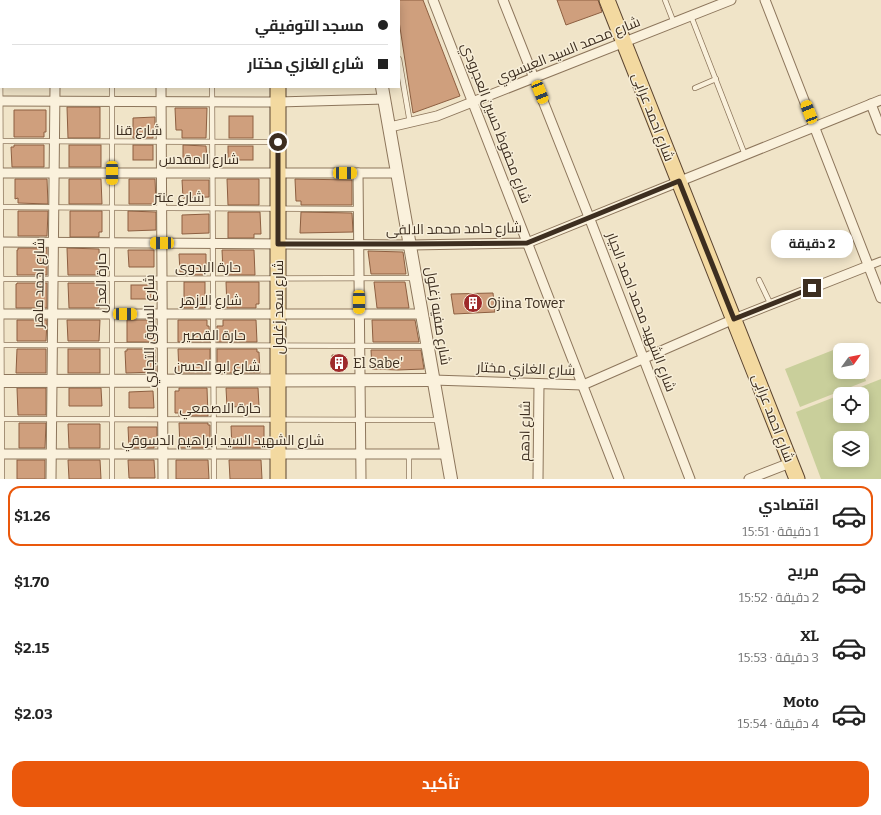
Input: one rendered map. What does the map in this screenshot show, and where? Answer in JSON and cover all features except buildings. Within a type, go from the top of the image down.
[{"type":"main road","name":"شارع احمد عرابى","points":[[608,0],[797,479]]},
{"type":"main road","name":"شارع سعد زغلول","points":[[278,94],[278,479]]},
{"type":"street","name":"شارع محفوظ حسين العجرودي","points":[[433,0],[619,479]]},
{"type":"street","name":"شارع الشهيد محمد احمد الجيار","points":[[503,0],[690,479]]},
{"type":"street","name":"شارع محمد السيد العيسوي","points":[[390,127],[437,116],[473,103],[732,0]]},
{"type":"street","points":[[765,0],[881,298]]},
{"type":"street","name":"شارع احمد ماهر","points":[[51,479],[55,88]]},
{"type":"street","name":"شارع السوق التجاري","points":[[162,88],[164,479]]},
{"type":"street","name":"شارع صفيه زغلول","points":[[382,88],[411,244],[451,479]]},
{"type":"street","points":[[0,101],[212,102],[278,94],[384,99]]},
{"type":"street","name":"شارع حامد محمد الالفى","points":[[1,242],[278,244],[527,243],[881,100]]},
{"type":"street","points":[[871,104],[881,130]]},
{"type":"street","name":"شارع المقدس","points":[[0,173],[398,173]]},
{"type":"street","points":[[358,173],[361,479]]},
{"type":"street","name":"شارع الغازي مختار","points":[[433,380],[582,385],[734,319],[881,261]]},
{"type":"street","name":"شارع الازهر","points":[[1,314],[422,314]]},
{"type":"street","name":"شارع ابو الحسن","points":[[1,381],[433,380]]},
{"type":"street","name":"شارع ادهم","points":[[538,479],[540,384]]},
{"type":"street","name":"شارع الشهيد السيد ابراهيم الدسوقي","points":[[1,454],[447,454]]},
{"type":"street","points":[[749,479],[790,464]]},
{"type":"lane","points":[[665,0],[674,23]]},
{"type":"lane","points":[[691,16],[745,155]]},
{"type":"lane","points":[[0,31],[2,479]]},
{"type":"lane","points":[[400,65],[410,123]]},
{"type":"lane","points":[[695,88],[716,79]]},
{"type":"lane","name":"حارة العدل","points":[[112,88],[112,479]]},
{"type":"lane","points":[[212,88],[214,479]]},
{"type":"lane","name":"شارع قنا","points":[[0,141],[278,142]]},
{"type":"lane","name":"شارع عنتر","points":[[1,207],[359,209]]},
{"type":"lane","name":"حارة البدوى","points":[[1,279],[416,278]]},
{"type":"lane","points":[[759,280],[771,305]]},
{"type":"lane","name":"حارة القصير","points":[[1,345],[428,346]]},
{"type":"lane","name":"حارة الاصمعي","points":[[1,419],[440,420]]},
{"type":"lane","points":[[409,454],[409,479]]},
{"type":"green space","points":[[833,350],[833,379],[865,379],[866,381],[851,387],[833,387],[833,394],[800,407],[785,369]]},
{"type":"green space","points":[[881,379],[881,479],[821,479],[796,412],[833,398],[833,423],[869,423],[869,387],[861,387]]},
{"type":"place","name":"Ojina Tower","points":[[473,303]]},
{"type":"place","name":"El Sabe'","points":[[339,363]]},
{"type":"route","points":[[278,142],[278,244],[527,243],[679,181],[734,319],[812,288]]}]
